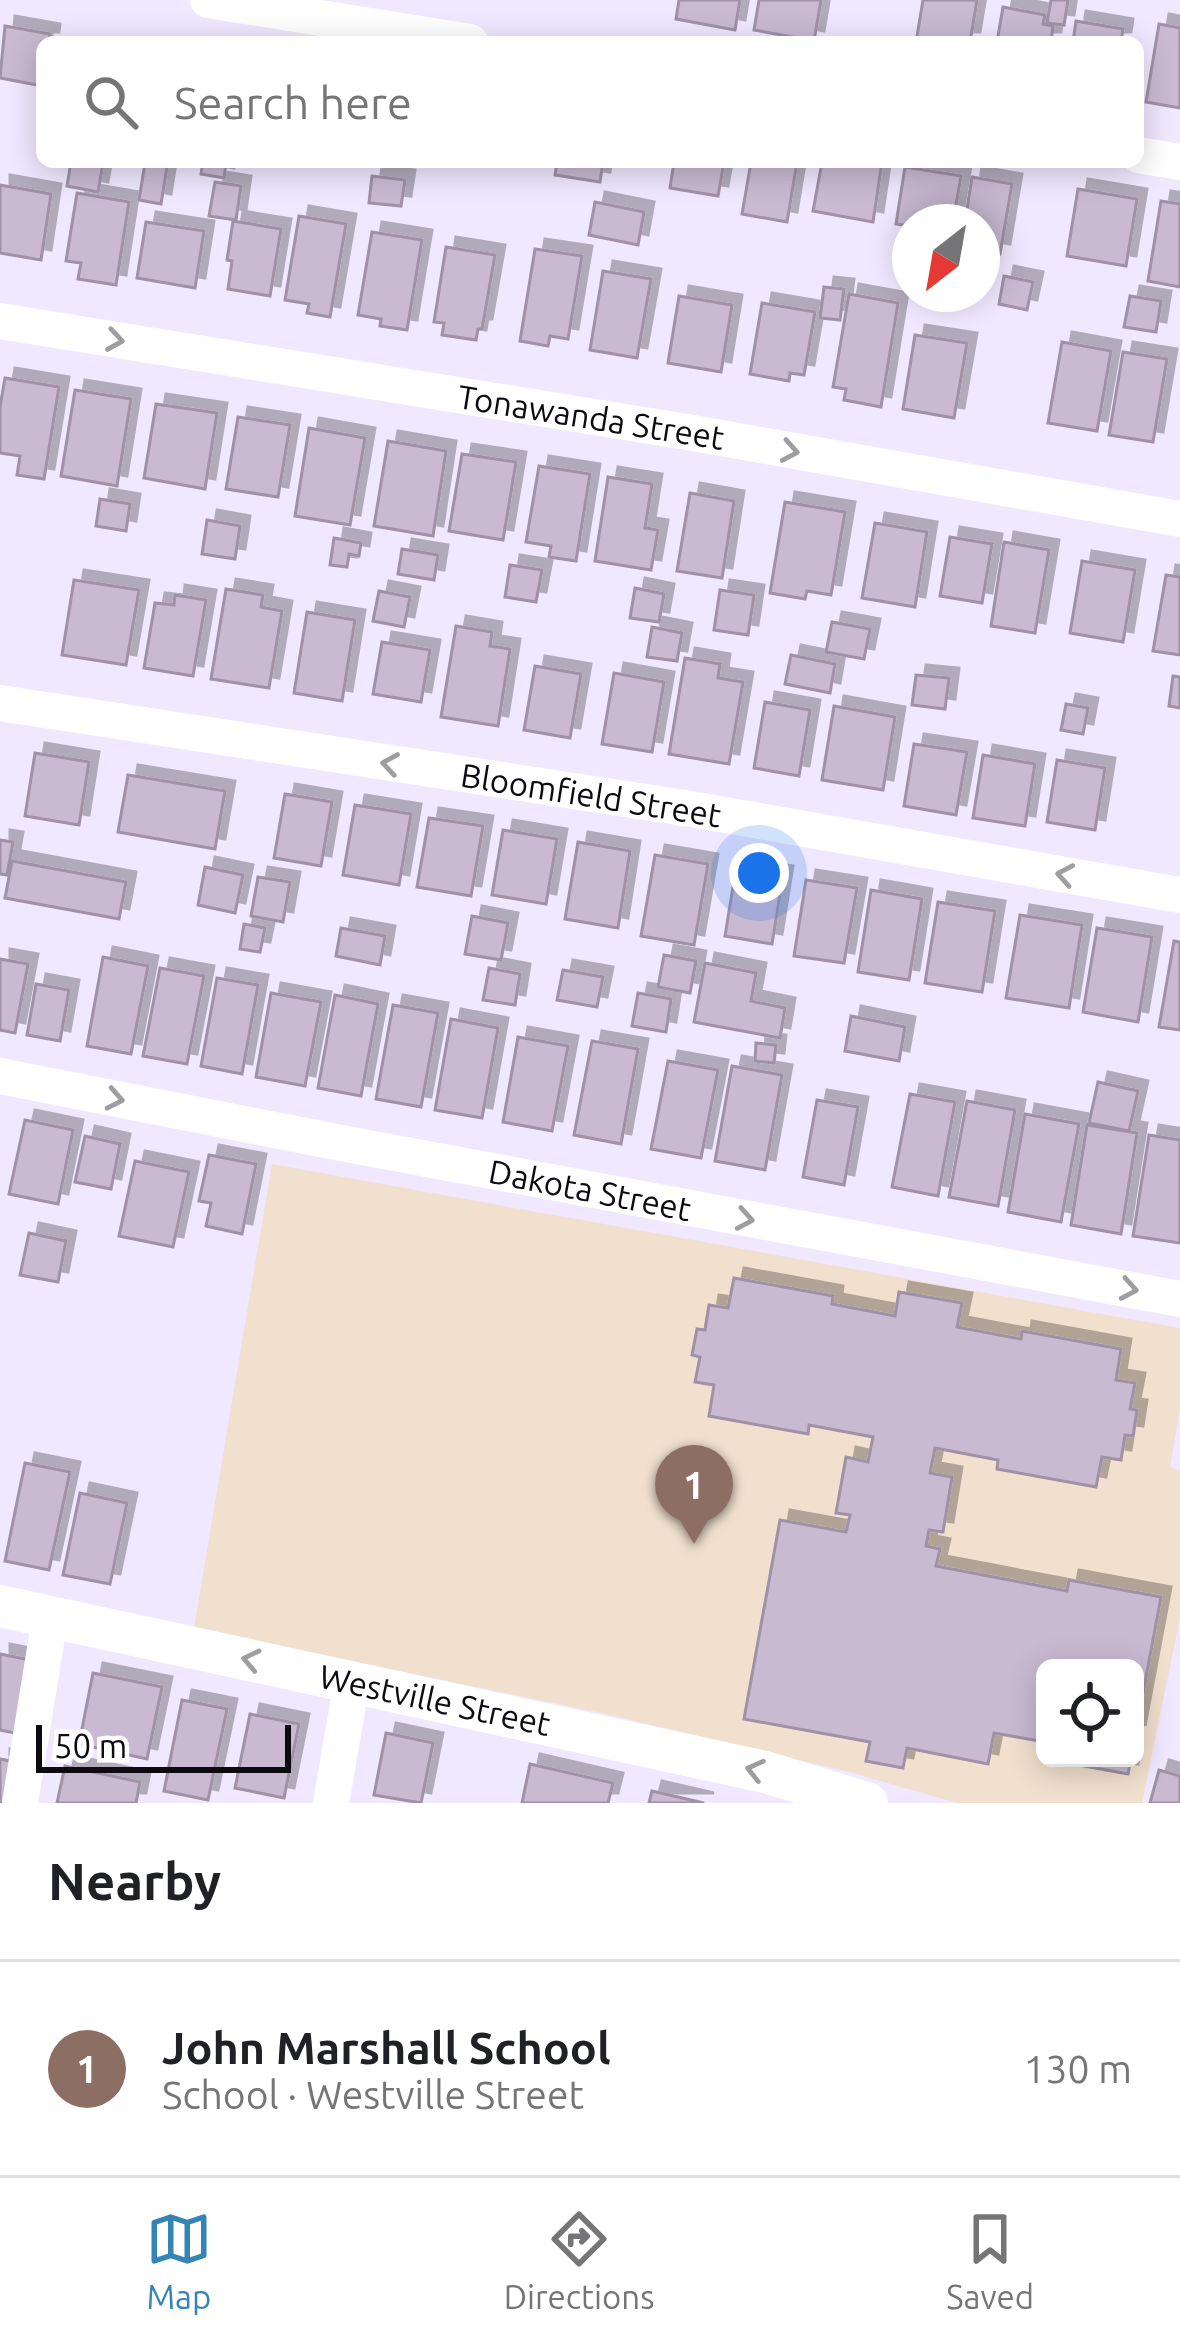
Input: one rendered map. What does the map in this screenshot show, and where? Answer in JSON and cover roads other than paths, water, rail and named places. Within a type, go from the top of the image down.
[{"type":"street","points":[[208,0],[433,36]]},
{"type":"street","points":[[1144,155],[1180,162]]},
{"type":"street","name":"Tonawanda Street","points":[[0,321],[687,432],[1180,519]]},
{"type":"street","name":"Bloomfield Street","points":[[0,703],[691,809],[1180,895]]},
{"type":"street","name":"Dakota Street","points":[[0,1076],[1180,1299]]},
{"type":"street","name":"Westville Street","points":[[0,1606],[765,1772],[867,1803]]},
{"type":"street","points":[[20,1803],[50,1618]]},
{"type":"street","points":[[332,1803],[352,1682]]},
{"type":"place","name":"John Marshall School","points":[[694,1544]]}]
